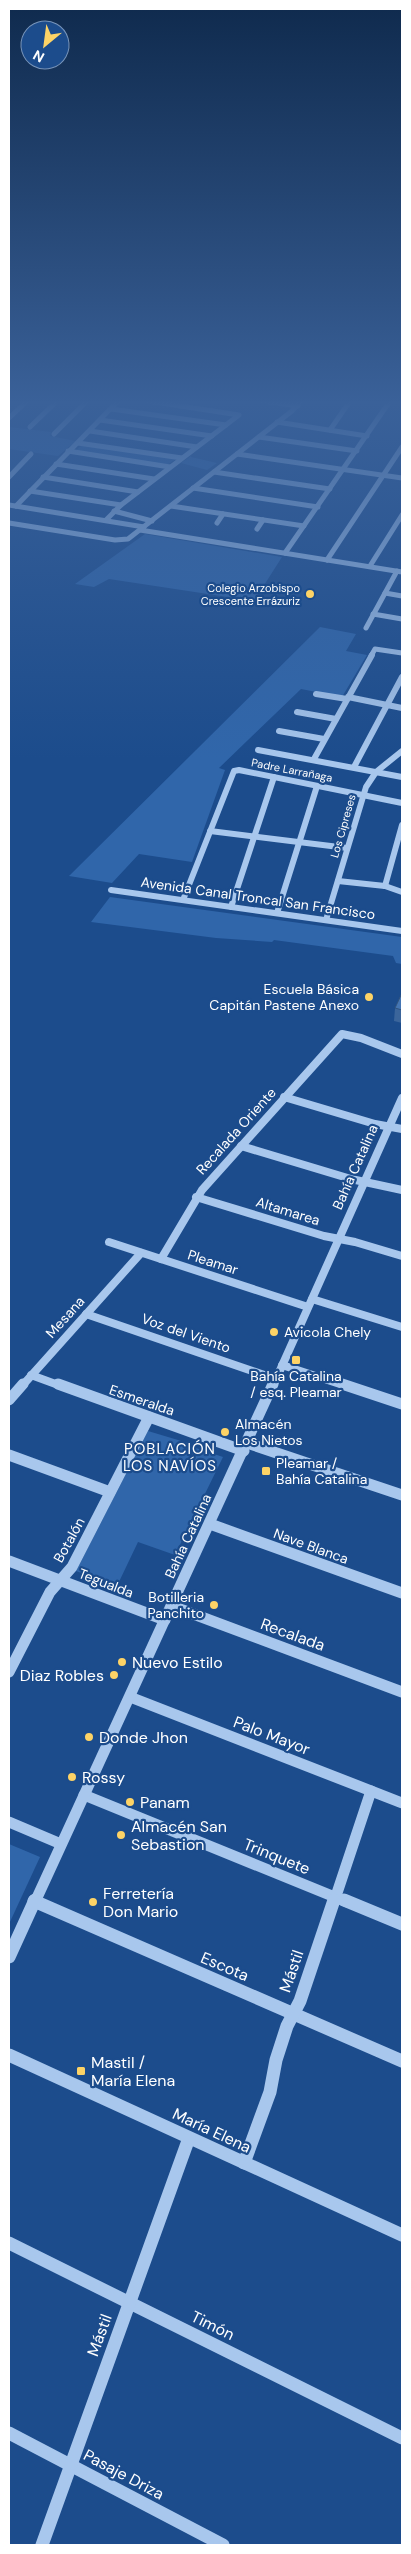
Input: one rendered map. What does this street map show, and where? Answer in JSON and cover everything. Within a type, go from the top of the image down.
[{"type":"street","points":[[107,520],[285,553],[400,571],[385,593],[366,628]]},
{"type":"street","points":[[257,529],[264,520]]},
{"type":"street","points":[[265,520],[304,526]]},
{"type":"street","points":[[285,553],[308,520]]},
{"type":"street","points":[[327,560],[354,520]]},
{"type":"street","points":[[370,566],[399,520]]},
{"type":"street","points":[[9,523],[124,540],[152,521]]},
{"type":"street","points":[[385,593],[402,596]]},
{"type":"street","points":[[373,614],[402,619]]},
{"type":"street","points":[[314,759],[347,698],[377,649],[402,653]]},
{"type":"street","points":[[354,767],[402,677]]},
{"type":"street","points":[[316,694],[402,708]]},
{"type":"street","points":[[297,712],[336,719]]},
{"type":"street","points":[[279,730],[324,739]]},
{"type":"street","points":[[258,750],[402,777]]},
{"type":"street","name":"Los Cipreses","points":[[326,920],[362,795],[376,772],[402,751]]},
{"type":"street","name":"Padre Larrañaga","points":[[210,831],[232,773],[236,770],[402,803]]},
{"type":"street","points":[[230,907],[274,777]]},
{"type":"street","points":[[277,913],[317,786]]},
{"type":"street","points":[[385,886],[398,855],[402,828]]},
{"type":"street","points":[[183,900],[210,831],[347,848]]},
{"type":"street","points":[[338,881],[385,886],[391,890],[402,892]]},
{"type":"street","name":"Avenida Canal Troncal San Francisco","points":[[111,890],[402,931]]},
{"type":"street","name":"Recalada Oriente","points":[[161,1259],[196,1197],[340,1035],[345,1033],[402,1054]]},
{"type":"street","points":[[284,1097],[402,1129]]},
{"type":"street","name":"Bahía Catalina","points":[[9,1957],[246,1447],[402,1098]]},
{"type":"street","points":[[241,1146],[402,1190]]},
{"type":"street","name":"Altamarea","points":[[196,1197],[402,1256]]},
{"type":"street","name":"Pleamar","points":[[109,1242],[310,1303],[402,1327]]},
{"type":"street","name":"Mesana","points":[[9,1400],[142,1253]]},
{"type":"street","name":"Voz del Viento","points":[[86,1314],[276,1379]]},
{"type":"street","points":[[282,1365],[402,1404]]},
{"type":"street","name":"Esmeralda","points":[[31,1375],[149,1417],[402,1495]]},
{"type":"street","name":"Botalón","points":[[9,1672],[50,1592],[72,1567],[149,1417]]},
{"type":"street","points":[[9,1455],[110,1492]]},
{"type":"street","name":"Nave Blanca","points":[[210,1524],[402,1593]]},
{"type":"street","name":"Tegualda","points":[[9,1561],[165,1620]]},
{"type":"street","name":"Recalada","points":[[172,1606],[402,1692]]},
{"type":"street","name":"Palo Mayor","points":[[130,1697],[402,1803]]},
{"type":"street","name":"Mástil","points":[[244,2163],[270,2092],[276,2060],[371,1791]]},
{"type":"street","name":"Trinquete","points":[[84,1795],[402,1924]]},
{"type":"street","points":[[9,1822],[61,1844]]},
{"type":"street","name":"Escota","points":[[34,1902],[402,2061]]},
{"type":"street","name":"María Elena","points":[[9,2055],[402,2235]]},
{"type":"street","name":"Mástil","points":[[42,2545],[189,2138]]},
{"type":"street","name":"Timón","points":[[9,2243],[402,2438]]},
{"type":"street","name":"Pasaje Driza","points":[[9,2433],[223,2545]]},
{"type":"shaded area","points":[[145,534],[282,557],[254,601],[109,579],[94,587],[75,584]]},
{"type":"shaded area","points":[[320,627],[356,634],[346,651],[367,655],[342,697],[301,689],[219,768],[225,770],[192,862],[139,854],[112,883],[69,876]]},
{"type":"shaded area","points":[[110,897],[402,937],[402,964],[396,963],[393,956],[274,940],[272,942],[216,938],[91,922]]},
{"type":"shaded area","points":[[148,1431],[188,1443],[187,1445],[223,1457],[175,1555],[138,1542],[117,1586],[76,1571]]},
{"type":"shaded area","points":[[9,1844],[40,1857],[9,1924]]},
{"type":"building","points":[[402,993],[402,1010],[395,1008]]},
{"type":"place","name":"Colegio Arzobispo Crescente Errázuriz","points":[[310,594]]},
{"type":"place","name":"Escuela Básica Capitán Pastene Anexo","points":[[369,997]]},
{"type":"place","name":"Avicola Chely","points":[[274,1332]]},
{"type":"place","name":"Bahía Catalina / esq. Pleamar","points":[[296,1360]]},
{"type":"place","name":"Almacén Los Nietos","points":[[225,1432]]},
{"type":"place","name":"Pleamar / Bahía Catalina","points":[[266,1471]]},
{"type":"place","name":"Botilleria Panchito","points":[[214,1605]]},
{"type":"place","name":"Nuevo Estilo","points":[[122,1662]]},
{"type":"place","name":"Diaz Robles","points":[[114,1675]]},
{"type":"place","name":"Donde Jhon","points":[[89,1737]]},
{"type":"place","name":"Rossy","points":[[72,1777]]},
{"type":"place","name":"Panam","points":[[130,1802]]},
{"type":"place","name":"Almacén San Sebastion","points":[[121,1835]]},
{"type":"place","name":"Ferretería Don Mario","points":[[93,1902]]},
{"type":"place","name":"Mastil / María Elena","points":[[81,2071]]},
{"type":"district","name":"POBLACIÓN LOS NAVÍOS","points":[[170,1458]]}]
